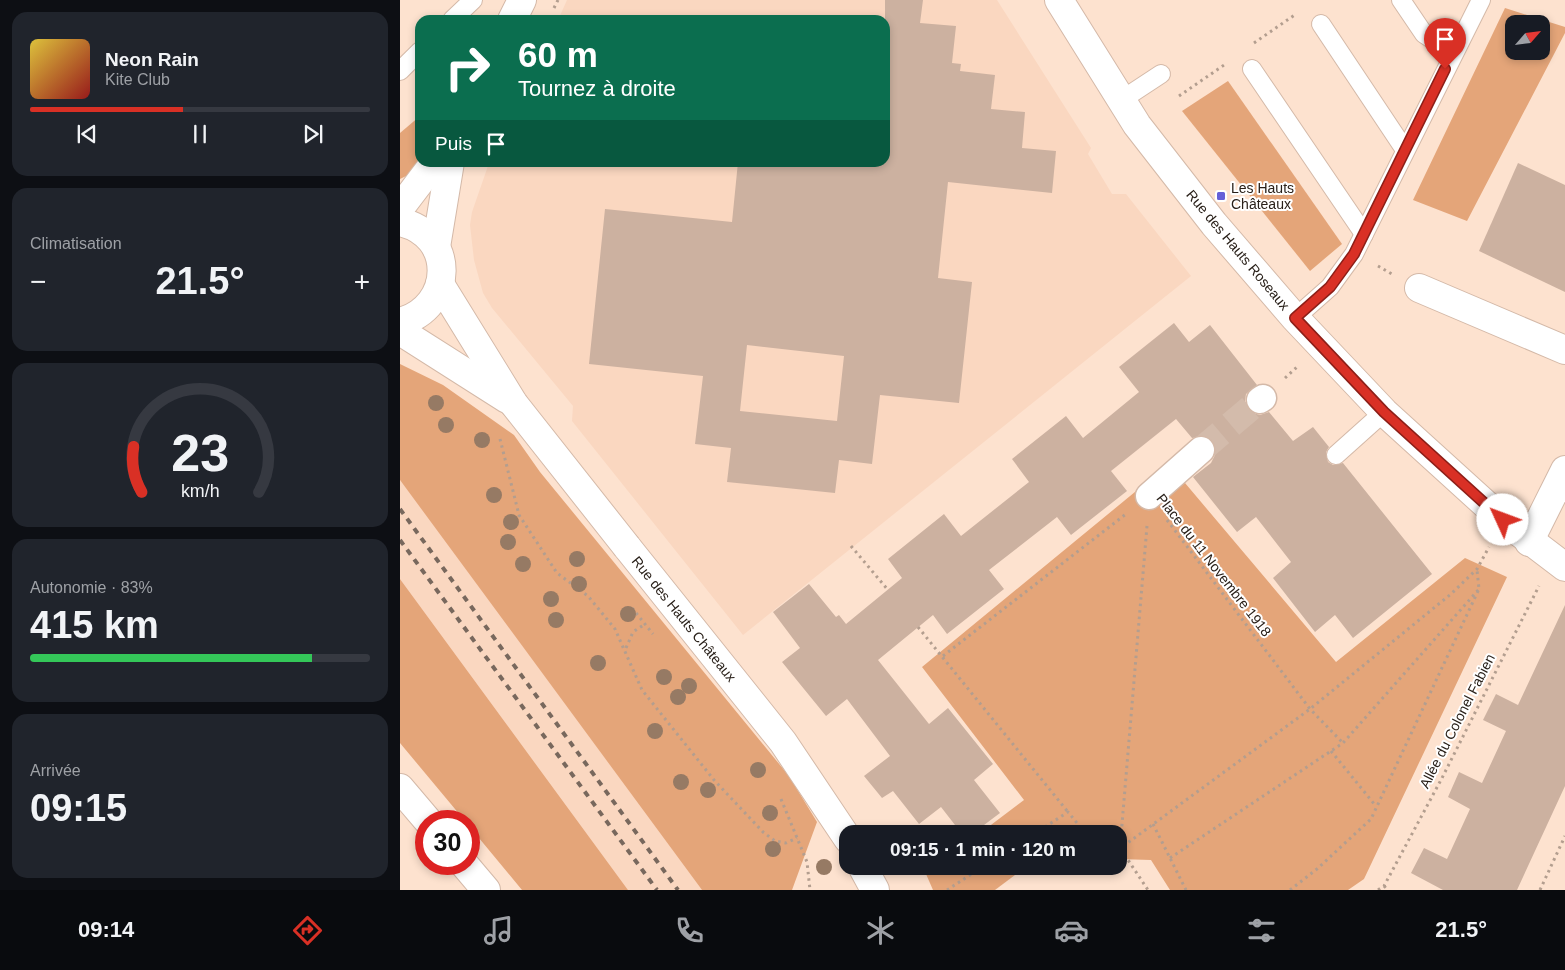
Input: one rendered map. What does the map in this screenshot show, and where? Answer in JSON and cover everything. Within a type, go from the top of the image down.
[{"type":"street","points":[[514,15],[522,0]]},
{"type":"street","name":"Rue des Hauts Roseaux","points":[[1059,0],[1123,99],[1137,125],[1214,224],[1295,318],[1384,412],[1503,520],[1529,542],[1560,563]]},
{"type":"street","points":[[400,208],[431,167]]},
{"type":"street","points":[[436,247],[449,167]]},
{"type":"street","points":[[400,222],[421,231],[436,247],[442,266],[440,284],[435,298],[414,317],[400,322]]},
{"type":"street","name":"Rue des Hauts Châteaux","points":[[440,284],[514,404],[783,742],[839,826]]},
{"type":"street","points":[[1419,288],[1565,350]]},
{"type":"street","name":"Rue des Hauts Châteaux","points":[[400,332],[514,404]]},
{"type":"street","points":[[1149,496],[1201,450]]},
{"type":"street","points":[[1529,542],[1565,470]]},
{"type":"street","points":[[400,788],[419,810]]},
{"type":"street","points":[[473,875],[486,890]]},
{"type":"street","points":[[860,875],[862,890]]},
{"type":"street","points":[[867,875],[875,890]]},
{"type":"lane","points":[[457,15],[473,0]]},
{"type":"lane","points":[[1401,0],[1424,34],[1453,53]]},
{"type":"lane","points":[[1295,318],[1330,287],[1354,254],[1481,0]]},
{"type":"lane","points":[[1321,24],[1405,150]]},
{"type":"lane","points":[[400,70],[415,56]]},
{"type":"lane","points":[[1252,70],[1364,234]]},
{"type":"lane","points":[[1123,99],[1161,74]]},
{"type":"lane","points":[[1336,456],[1384,412]]},
{"type":"path","points":[[1354,254],[1419,288]]},
{"type":"path","points":[[1262,399],[1320,346]]},
{"type":"path","points":[[499,438],[514,500],[527,528],[557,574],[588,596],[602,611],[626,649],[632,669],[642,690],[720,786],[775,842],[786,842],[798,838],[807,862],[810,890]]},
{"type":"path","points":[[1121,825],[1149,496]]},
{"type":"path","name":"Place du 11 Novembre 1918","points":[[943,656],[1149,496],[1310,709],[1343,743]]},
{"type":"path","points":[[1127,843],[1310,709],[1451,594],[1477,569],[1503,520]]},
{"type":"path","points":[[851,546],[888,590]]},
{"type":"path","name":"Allée du Colonel Fabien","points":[[1378,890],[1384,886],[1442,778],[1514,632],[1560,563]]},
{"type":"path","points":[[1290,890],[1317,869],[1370,819],[1479,589],[1477,569]]},
{"type":"path","points":[[1170,858],[1343,743],[1479,589]]},
{"type":"path","points":[[626,649],[633,632],[645,624]]},
{"type":"path","points":[[918,627],[1079,825]]},
{"type":"path","points":[[1331,751],[1375,805]]},
{"type":"path","points":[[1048,825],[1068,812]]},
{"type":"path","points":[[1153,824],[1186,890]]},
{"type":"path","points":[[1540,890],[1565,836]]},
{"type":"path","points":[[1127,860],[1148,890]]},
{"type":"path","points":[[947,890],[970,875]]},
{"type":"path","points":[[1384,886],[1388,890]]},
{"type":"shaded area","points":[[567,0],[997,0],[1091,148],[1088,154],[1112,194],[1126,194],[1191,276],[743,635],[572,421],[573,406],[492,308],[483,293],[474,260],[470,225],[472,212],[488,167],[890,167],[890,15],[560,15]]},
{"type":"shaded area","points":[[1505,8],[1527,15],[1505,15],[1505,60],[1550,60],[1550,22],[1565,27],[1565,33],[1467,221],[1413,200]]},
{"type":"shaded area","points":[[1228,81],[1342,244],[1310,271],[1182,111]]},
{"type":"shaded area","points":[[415,120],[415,167],[417,167],[414,172],[400,179],[400,133]]},
{"type":"shaded area","points":[[400,364],[443,385],[514,435],[540,472],[789,776],[817,822],[792,890],[702,890],[400,480]]},
{"type":"shaded area","points":[[1169,464],[1336,662],[1465,558],[1507,577],[1364,879],[1348,890],[1170,890],[1151,860],[1127,859],[1127,825],[991,825],[1024,800],[922,667]]},
{"type":"shaded area","points":[[400,480],[702,890],[628,890],[400,579]]},
{"type":"shaded area","points":[[400,579],[628,890],[522,890],[480,839],[480,810],[456,810],[400,743]]},
{"type":"shaded area","points":[[926,875],[1015,875],[995,890],[933,890]]},
{"type":"building","points":[[885,0],[923,0],[920,23],[956,26],[952,63],[961,64],[960,71],[995,75],[991,109],[1025,112],[1022,148],[1056,151],[1052,193],[948,182],[938,278],[972,282],[959,403],[880,395],[872,464],[839,460],[835,493],[727,482],[731,448],[695,444],[703,376],[589,364],[605,209],[732,222],[738,167],[890,167],[890,15],[885,15]],"holes":[[[747,345],[844,356],[837,421],[740,411]]]},
{"type":"building","points":[[1518,163],[1565,185],[1565,292],[1479,251]]},
{"type":"building","points":[[1174,323],[1189,342],[1210,325],[1257,385],[1246,394],[1245,401],[1248,409],[1260,415],[1269,412],[1293,441],[1313,427],[1329,447],[1326,452],[1328,462],[1333,465],[1343,463],[1432,574],[1353,638],[1335,615],[1315,632],[1273,578],[1291,562],[1256,517],[1237,532],[1193,477],[1211,463],[1216,448],[1213,440],[1205,436],[1192,438],[1176,419],[1111,471],[1127,491],[1071,535],[1057,517],[989,570],[1004,589],[947,634],[933,615],[878,660],[929,724],[948,708],[993,764],[974,780],[1000,813],[984,825],[955,825],[941,807],[919,824],[893,791],[882,798],[864,776],[890,756],[847,699],[826,716],[782,662],[800,648],[773,612],[809,584],[836,617],[839,615],[846,624],[902,578],[888,559],[944,514],[961,536],[1029,482],[1012,459],[1066,416],[1083,438],[1139,392],[1119,367]]},
{"type":"building","points":[[1565,605],[1565,786],[1517,890],[1443,890],[1411,873],[1424,848],[1447,859],[1470,809],[1448,797],[1459,772],[1482,783],[1506,731],[1483,720],[1496,694],[1518,705]]},
{"type":"tunnel","points":[[1201,450],[1260,400]]},
{"type":"railway","points":[[400,509],[678,890]]},
{"type":"railway","points":[[400,540],[657,890]]},
{"type":"place","name":"Les Hauts Châteaux","points":[[1221,196]]},
{"type":"route","points":[[1445,69],[1354,254],[1330,287],[1295,318],[1384,412],[1503,520]]}]
